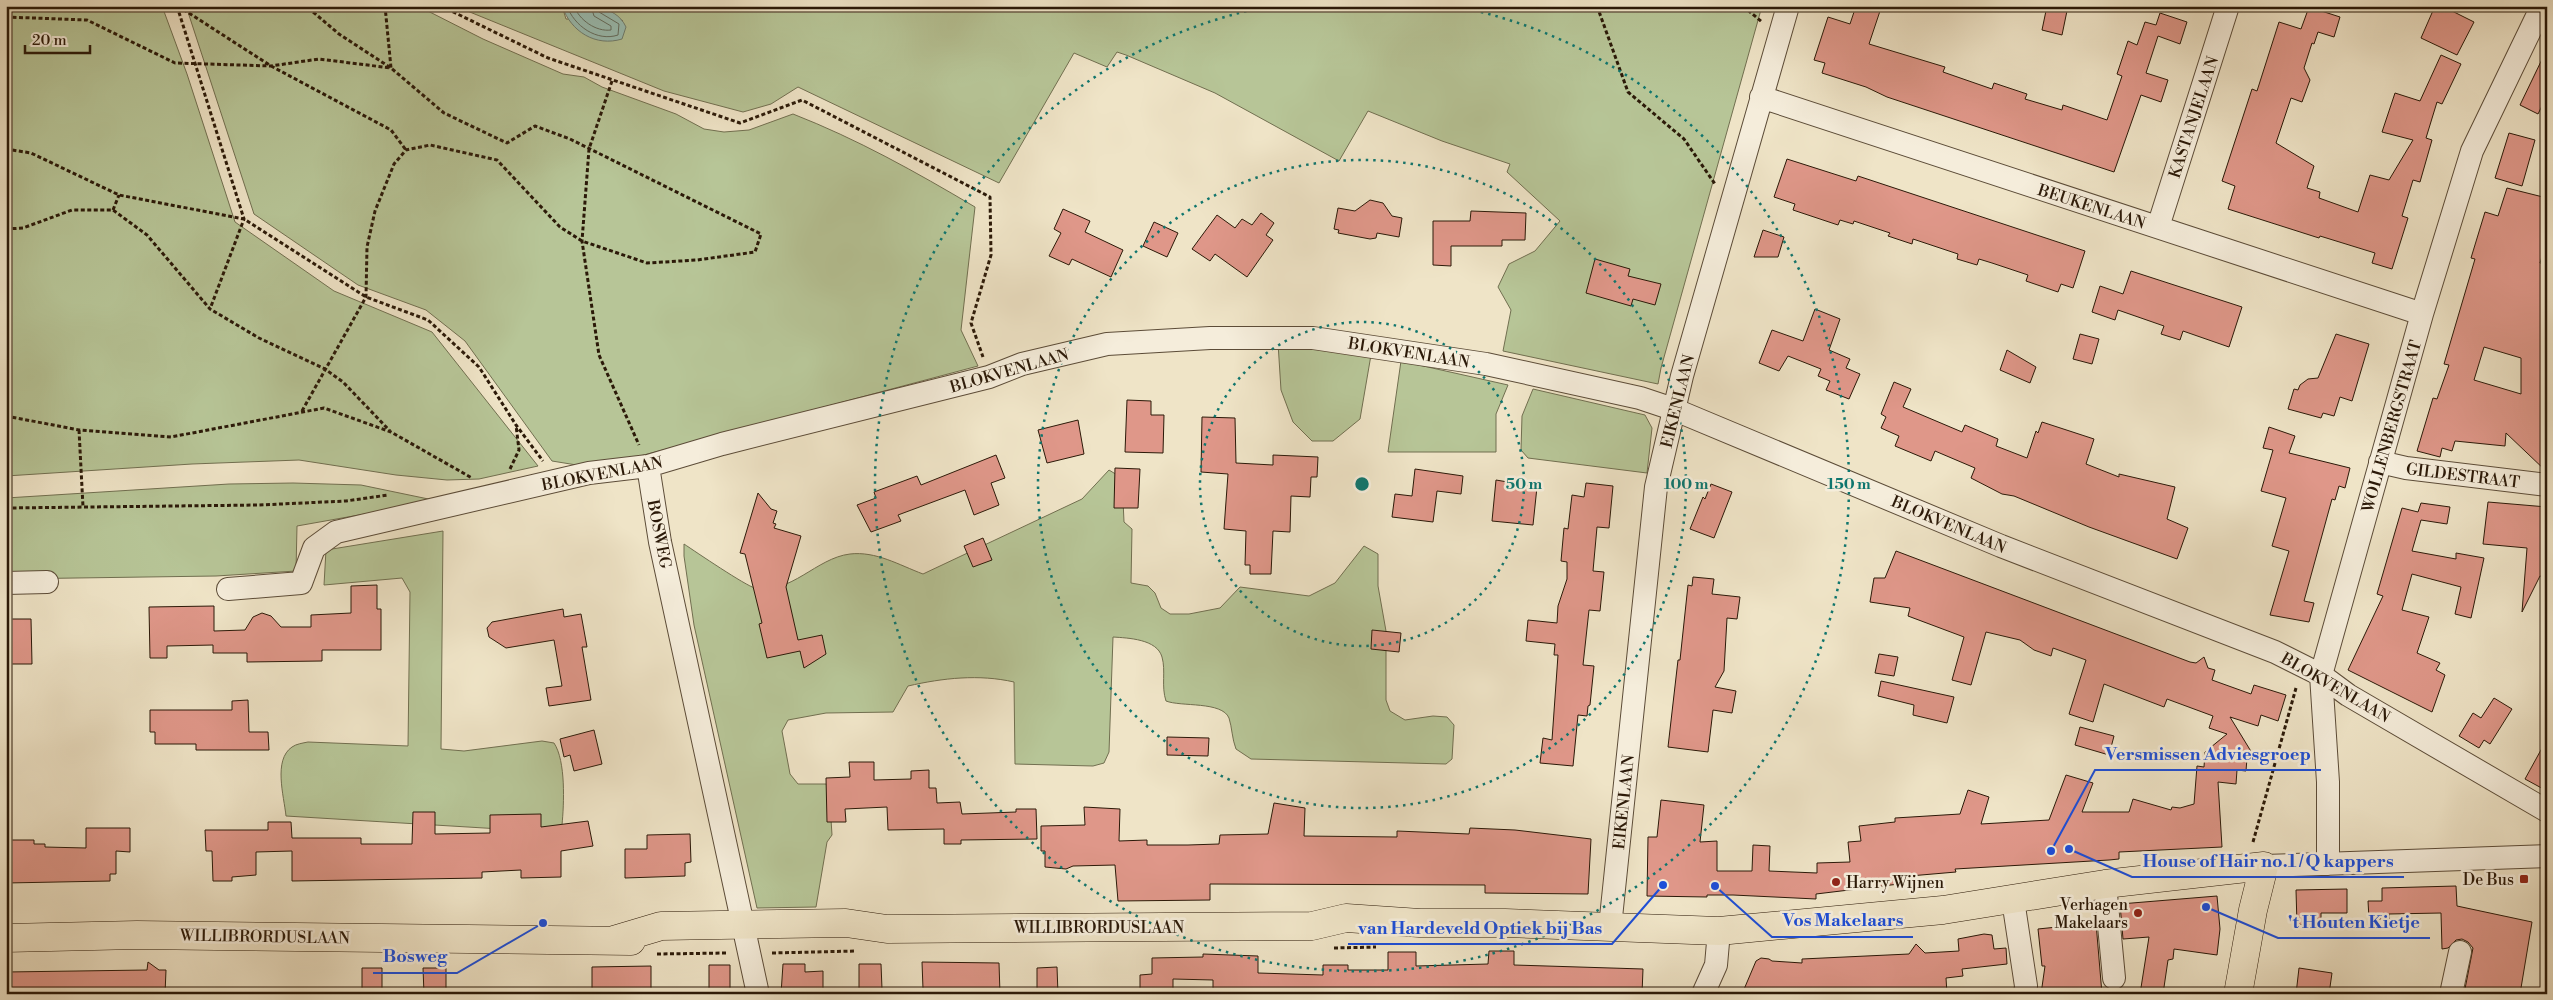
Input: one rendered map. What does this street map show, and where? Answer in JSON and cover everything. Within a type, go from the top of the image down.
[{"type":"main road","name":"WILLIBRORDUSLAAN","points":[[6,938],[137,934],[614,940],[746,932],[822,941],[887,929],[1312,926],[1346,918],[1420,922],[1719,930],[1943,910],[2105,884],[2264,866]]},
{"type":"main road","points":[[2238,994],[2253,910],[2264,866]]},
{"type":"street","name":"EIKENLAAN","points":[[1610,926],[1656,487],[1674,409],[1788,6]]},
{"type":"street","name":"KASTANJELAAN","points":[[2158,227],[2228,6]]},
{"type":"street","name":"WOLLENBERGSTRAAT","points":[[2328,864],[2328,782],[2312,670],[2380,462],[2422,314],[2472,151],[2496,97],[2542,6]]},
{"type":"street","name":"BEUKENLAAN","points":[[1761,97],[2422,314]]},
{"type":"street","name":"BLOKVENLAAN","points":[[228,590],[301,583],[314,548],[336,532],[589,473],[648,466],[722,444],[989,377],[1022,364],[1107,344],[1210,338],[1313,338],[1486,364],[1640,398],[1674,409],[2002,546],[2210,626],[2312,670],[2348,695],[2547,811]]},
{"type":"street","name":"GILDESTRAAT","points":[[2380,462],[2406,468],[2547,486]]},
{"type":"street","name":"BOSWEG","points":[[648,466],[660,542],[758,994]]},
{"type":"street","points":[[6,583],[47,582]]},
{"type":"street","name":"WILLIBRORDUSLAAN","points":[[2264,866],[2547,856]]},
{"type":"street","points":[[2105,884],[2114,978]]},
{"type":"street","points":[[2013,900],[2026,986],[2025,994]]},
{"type":"street","points":[[1703,994],[1716,965],[1719,930]]},
{"type":"street","points":[[2451,994],[2460,952]]},
{"type":"path","points":[[177,6],[193,62],[244,219],[210,309]]},
{"type":"path","points":[[177,6],[271,66],[391,130],[406,150]]},
{"type":"path","points":[[302,411],[366,297],[367,246],[375,211],[394,164],[406,150],[430,145],[497,160],[560,227],[582,240],[647,263],[697,260],[755,252],[761,234],[589,149],[535,126],[507,143],[444,113],[391,68],[339,34],[306,6]]},
{"type":"path","points":[[386,6],[391,68]]},
{"type":"path","points":[[441,6],[548,58],[740,123],[802,100],[990,197],[991,255],[971,323],[989,377]]},
{"type":"path","points":[[1597,6],[1628,92],[1684,139],[1715,185],[1734,192]]},
{"type":"path","points":[[6,17],[87,20],[175,63],[193,62],[271,66],[319,59],[391,68]]},
{"type":"path","points":[[612,81],[589,149],[582,240],[599,355],[648,466]]},
{"type":"path","points":[[6,149],[30,153],[119,195],[244,219],[366,297],[428,320],[479,367],[516,425],[546,466]]},
{"type":"path","points":[[113,210],[119,195]]},
{"type":"path","points":[[6,229],[23,228],[72,210],[113,210],[147,235],[210,309],[259,338],[325,369],[343,382],[391,432]]},
{"type":"path","points":[[6,416],[79,430],[171,437],[324,408],[391,432],[479,482],[470,483]]},
{"type":"path","points":[[507,475],[519,450],[516,425]]},
{"type":"path","points":[[79,430],[83,507]]},
{"type":"path","points":[[6,508],[346,501],[394,494]]},
{"type":"path","points":[[2264,866],[2252,840],[2312,670]]},
{"type":"green space","points":[[6,6],[162,6],[187,74],[235,222],[334,291],[432,332],[538,466],[479,479],[447,480],[396,475],[299,460],[192,464],[6,476]]},
{"type":"green space","points":[[186,6],[418,6],[483,39],[563,74],[584,77],[602,87],[676,114],[704,129],[724,132],[749,130],[793,114],[840,134],[908,169],[975,207],[961,330],[978,366],[595,468],[552,461],[465,341],[426,310],[358,285],[254,214]]},
{"type":"green space","points":[[455,6],[562,6],[566,19],[623,21],[599,6],[1762,6],[1658,384],[1503,351],[1511,310],[1498,287],[1509,264],[1535,251],[1560,221],[1507,172],[1510,164],[1442,141],[1368,111],[1339,161],[1215,93],[1126,55],[1117,52],[1107,67],[1074,53],[999,183],[798,87],[771,104],[743,112],[664,91]]},
{"type":"green space","points":[[1278,343],[1371,355],[1360,419],[1333,441],[1312,441],[1293,422],[1281,390]]},
{"type":"green space","points":[[1401,361],[1508,385],[1496,414],[1496,452],[1388,452]]},
{"type":"green space","points":[[1533,389],[1645,415],[1652,428],[1647,473],[1528,458],[1521,450],[1522,416]]},
{"type":"green space","points":[[1109,470],[1122,478],[1124,522],[1132,529],[1131,583],[1148,586],[1155,593],[1161,608],[1170,614],[1189,614],[1220,608],[1240,587],[1309,596],[1335,583],[1364,546],[1378,554],[1378,586],[1386,631],[1386,700],[1390,711],[1405,720],[1433,716],[1447,717],[1454,725],[1452,759],[1446,764],[1251,759],[1236,749],[1229,718],[1225,713],[1210,707],[1166,701],[1162,657],[1154,646],[1141,641],[1113,637],[1109,752],[1104,763],[1093,766],[1015,764],[1014,682],[988,678],[961,678],[908,686],[893,712],[826,713],[788,720],[782,731],[790,774],[798,784],[826,784],[829,788],[832,835],[827,842],[816,907],[757,908],[694,625],[684,544],[755,588],[768,589],[780,586],[826,562],[850,554],[878,557],[923,574],[1082,499]]},
{"type":"green space","points":[[229,484],[361,485],[438,501],[297,526],[296,571],[216,576],[6,579],[6,498]]},
{"type":"green space","points":[[443,531],[441,749],[464,751],[542,741],[554,743],[561,760],[564,795],[562,825],[550,832],[286,816],[281,769],[286,753],[294,746],[308,742],[408,746],[410,592],[402,578],[324,585],[326,550]]},
{"type":"water","points":[[562,6],[589,6],[607,10],[621,19],[626,27],[622,39],[603,41],[586,35],[572,23]]},
{"type":"building","points":[[1856,6],[1866,6],[1880,11],[1869,44],[1945,67],[1943,72],[1992,89],[1994,83],[2027,94],[2025,99],[2062,110],[2063,105],[2107,120],[2122,76],[2117,74],[2128,41],[2137,45],[2145,22],[2156,25],[2160,13],[2187,22],[2180,44],[2158,36],[2146,73],[2168,80],[2161,102],[2141,95],[2114,172],[1887,97],[1866,87],[1822,73],[1825,63],[1814,60],[1828,17],[1850,24]]},
{"type":"building","points":[[2047,6],[2068,6],[2062,35],[2042,30]]},
{"type":"building","points":[[2435,6],[2442,6],[2474,22],[2457,55],[2421,38]]},
{"type":"building","points":[[2309,7],[2340,17],[2334,37],[2318,32],[2314,44],[2312,43],[2304,68],[2310,80],[2302,102],[2291,98],[2276,143],[2314,166],[2307,188],[2320,192],[2319,198],[2358,212],[2370,175],[2389,180],[2413,140],[2382,132],[2395,93],[2420,101],[2441,55],[2461,64],[2442,104],[2437,102],[2426,138],[2432,140],[2420,182],[2413,180],[2402,216],[2408,218],[2392,269],[2372,263],[2375,253],[2320,236],[2319,238],[2228,209],[2235,186],[2222,181],[2252,89],[2257,91],[2279,22],[2301,29]]},
{"type":"building","points":[[2547,49],[2547,96],[2538,114],[2520,105]]},
{"type":"building","points":[[2509,133],[2535,140],[2522,186],[2495,178]]},
{"type":"building","points":[[1787,159],[1856,181],[1858,176],[2085,251],[2073,288],[2061,284],[2058,292],[2026,281],[2028,275],[1992,263],[1979,259],[1977,265],[1957,259],[1958,254],[1913,239],[1912,244],[1888,236],[1890,233],[1854,221],[1853,224],[1840,220],[1838,225],[1793,210],[1795,204],[1774,197]]},
{"type":"building","points":[[2507,188],[2547,198],[2547,240],[2540,263],[2547,264],[2547,472],[2506,433],[2505,446],[2455,441],[2452,451],[2442,448],[2440,457],[2417,451],[2433,398],[2437,399],[2449,365],[2444,364],[2475,259],[2471,258],[2485,212],[2498,216]],"holes":[[[2484,347],[2521,358],[2521,394],[2474,380]]]},
{"type":"building","points":[[1370,200],[1383,203],[1392,216],[1402,218],[1399,237],[1377,233],[1376,238],[1370,239],[1338,233],[1339,230],[1334,229],[1338,208],[1355,211]]},
{"type":"building","points":[[1063,209],[1090,221],[1085,232],[1123,250],[1111,277],[1072,259],[1069,265],[1049,256],[1061,233],[1054,229]]},
{"type":"building","points":[[1471,211],[1526,213],[1525,240],[1502,240],[1502,246],[1451,246],[1451,266],[1433,265],[1433,221],[1470,221]]},
{"type":"building","points":[[1261,213],[1274,223],[1266,235],[1273,240],[1247,277],[1215,254],[1210,261],[1192,249],[1217,215],[1235,228],[1242,219],[1252,225]]},
{"type":"building","points":[[1154,222],[1178,233],[1167,257],[1143,246]]},
{"type":"building","points":[[1763,230],[1784,237],[1778,257],[1754,257]]},
{"type":"building","points":[[1595,259],[1630,269],[1628,276],[1661,284],[1655,305],[1633,299],[1631,306],[1586,293]]},
{"type":"building","points":[[2131,271],[2242,307],[2229,347],[2183,331],[2180,340],[2161,334],[2164,326],[2118,310],[2115,320],[2092,312],[2100,286],[2123,294]]},
{"type":"building","points":[[1815,309],[1840,319],[1829,350],[1850,359],[1846,368],[1860,374],[1849,399],[1826,390],[1830,381],[1818,376],[1821,369],[1788,356],[1779,371],[1759,363],[1772,330],[1803,341]]},
{"type":"building","points":[[2080,334],[2099,339],[2092,364],[2073,359]]},
{"type":"building","points":[[2336,334],[2369,344],[2352,401],[2340,397],[2334,416],[2323,413],[2321,418],[2288,409],[2294,389],[2298,390],[2300,385],[2308,379],[2318,378]]},
{"type":"building","points":[[2007,350],[2036,367],[2030,383],[2000,370]]},
{"type":"building","points":[[1894,382],[1911,389],[1903,407],[1962,432],[1965,425],[1998,439],[1996,446],[2027,458],[2036,431],[2038,433],[2042,422],[2094,439],[2086,464],[2119,477],[2119,474],[2175,487],[2167,519],[2188,528],[2177,559],[2089,527],[2014,496],[2002,494],[1971,478],[1975,468],[1935,451],[1931,461],[1895,446],[1899,436],[1881,428],[1886,417],[1881,414]]},
{"type":"building","points":[[1127,400],[1151,401],[1151,415],[1164,415],[1163,453],[1125,452]]},
{"type":"building","points":[[1202,417],[1235,418],[1236,463],[1273,465],[1273,455],[1318,457],[1317,477],[1311,477],[1310,497],[1291,496],[1290,532],[1273,531],[1271,574],[1250,574],[1250,565],[1245,565],[1246,531],[1224,529],[1228,474],[1201,472]]},
{"type":"building","points":[[1078,420],[1084,454],[1047,463],[1038,430]]},
{"type":"building","points":[[2269,427],[2295,436],[2289,453],[2350,468],[2345,488],[2339,486],[2335,500],[2332,499],[2304,601],[2314,603],[2309,622],[2270,615],[2289,551],[2272,546],[2286,498],[2261,491],[2273,450],[2263,448]]},
{"type":"building","points":[[996,455],[1005,478],[991,483],[999,505],[974,515],[965,490],[898,515],[901,521],[871,532],[857,505],[876,498],[874,492],[917,476],[921,485]]},
{"type":"building","points":[[1115,468],[1140,469],[1138,508],[1114,508]]},
{"type":"building","points":[[1415,469],[1463,476],[1461,494],[1437,491],[1433,522],[1392,517],[1395,494],[1412,496]]},
{"type":"building","points":[[1496,480],[1537,487],[1533,525],[1492,521]]},
{"type":"building","points":[[1586,483],[1613,486],[1609,528],[1597,527],[1593,571],[1604,572],[1600,611],[1589,610],[1583,665],[1594,666],[1590,705],[1588,706],[1587,716],[1578,715],[1573,766],[1540,763],[1543,738],[1552,740],[1558,655],[1554,655],[1555,644],[1526,641],[1528,620],[1557,623],[1558,606],[1567,579],[1567,562],[1561,561],[1564,528],[1568,529],[1572,495],[1584,497]]},
{"type":"building","points":[[1711,484],[1732,492],[1714,538],[1690,529],[1703,497],[1705,499]]},
{"type":"building","points":[[758,493],[771,509],[777,511],[773,523],[776,524],[774,528],[801,536],[786,587],[798,640],[822,635],[826,654],[804,668],[800,651],[767,658],[759,624],[762,623],[745,554],[740,553]]},
{"type":"building","points":[[2488,502],[2547,507],[2545,577],[2540,576],[2522,612],[2527,548],[2483,544]]},
{"type":"building","points":[[2421,503],[2450,507],[2447,524],[2421,520],[2412,551],[2456,559],[2456,553],[2484,558],[2471,618],[2455,614],[2461,587],[2412,574],[2402,610],[2429,617],[2417,653],[2440,663],[2436,670],[2445,675],[2432,712],[2348,670],[2383,596],[2377,594],[2402,508],[2418,512]]},
{"type":"building","points":[[983,538],[992,560],[973,567],[964,546]]},
{"type":"building","points":[[1896,551],[2190,662],[2196,663],[2204,657],[2208,668],[2215,670],[2212,680],[2251,694],[2254,685],[2286,695],[2278,721],[2261,715],[2258,726],[2230,717],[2252,753],[2247,758],[2246,771],[2237,770],[2236,784],[2218,782],[2222,847],[2119,852],[2119,859],[2109,860],[1955,869],[1956,872],[1898,877],[1899,884],[1816,894],[1816,899],[1733,895],[1707,895],[1707,897],[1647,896],[1648,837],[1657,837],[1661,800],[1704,805],[1700,842],[1717,841],[1717,871],[1752,871],[1753,845],[1770,846],[1769,871],[1817,873],[1817,863],[1850,862],[1848,842],[1861,841],[1859,826],[1895,822],[1895,818],[1960,814],[1968,790],[1989,797],[1981,824],[2049,820],[2066,775],[2093,783],[2082,812],[2129,812],[2133,799],[2171,810],[2172,807],[2180,808],[2194,804],[2197,766],[2204,767],[2205,752],[2227,734],[2209,728],[2213,716],[2167,699],[2164,707],[2104,684],[2093,722],[2069,714],[2086,660],[2053,648],[2051,656],[2034,650],[2020,640],[1986,632],[1971,685],[1952,680],[1964,637],[1908,616],[1910,608],[1870,602],[1874,578],[1885,578]]},
{"type":"building","points":[[1693,577],[1714,579],[1712,594],[1740,597],[1737,619],[1727,618],[1724,671],[1715,687],[1736,691],[1732,713],[1713,710],[1708,752],[1668,747],[1688,585],[1692,586]]},
{"type":"building","points":[[377,585],[377,609],[381,609],[381,650],[322,650],[322,661],[247,662],[247,653],[213,653],[213,645],[167,646],[167,658],[150,658],[149,607],[214,606],[214,631],[245,630],[253,617],[262,613],[271,616],[281,627],[311,627],[311,615],[351,613],[351,586]]},
{"type":"building","points":[[563,609],[564,617],[581,614],[587,647],[582,647],[591,700],[549,706],[546,688],[562,686],[554,640],[506,648],[489,637],[487,628],[492,622]]},
{"type":"building","points":[[6,619],[31,619],[32,664],[6,664]]},
{"type":"building","points":[[1372,630],[1401,633],[1399,652],[1371,649]]},
{"type":"building","points":[[1879,654],[1898,657],[1894,676],[1875,673]]},
{"type":"building","points":[[1881,681],[1954,697],[1947,723],[1913,715],[1914,705],[1878,696]]},
{"type":"building","points":[[2494,698],[2512,709],[2490,744],[2484,740],[2479,748],[2459,736],[2473,713],[2481,718]]},
{"type":"building","points":[[248,700],[249,732],[268,732],[269,750],[196,750],[196,744],[155,744],[155,732],[150,732],[150,710],[232,710],[232,701]]},
{"type":"building","points":[[2080,727],[2114,736],[2109,755],[2075,745]]},
{"type":"building","points":[[594,730],[602,764],[574,771],[570,755],[564,757],[560,739]]},
{"type":"building","points":[[1167,737],[1209,738],[1208,756],[1167,755]]},
{"type":"building","points":[[2547,739],[2547,791],[2525,779]]},
{"type":"building","points":[[849,762],[874,762],[874,780],[911,779],[911,771],[929,770],[929,788],[936,788],[937,803],[960,802],[962,814],[1016,812],[1016,809],[1036,809],[1037,839],[961,840],[961,844],[944,844],[944,829],[888,830],[887,807],[845,809],[846,822],[827,822],[826,778],[850,777]]},
{"type":"building","points":[[1274,803],[1305,808],[1304,836],[1397,837],[1397,831],[1469,834],[1470,828],[1515,830],[1591,839],[1588,894],[1485,893],[1485,885],[1210,884],[1210,900],[1118,901],[1115,865],[1073,866],[1066,869],[1045,867],[1045,851],[1041,851],[1041,826],[1085,825],[1084,807],[1120,809],[1119,841],[1147,840],[1147,845],[1188,845],[1219,844],[1220,835],[1268,834]]},
{"type":"building","points":[[413,812],[435,812],[435,834],[490,833],[490,815],[541,814],[541,827],[588,821],[593,846],[561,851],[561,877],[521,878],[521,870],[482,872],[482,878],[292,881],[292,851],[256,852],[256,875],[232,877],[232,881],[213,881],[212,851],[206,851],[205,830],[268,830],[268,822],[291,822],[292,838],[361,838],[361,844],[412,844]]},
{"type":"building","points":[[86,828],[130,828],[130,852],[116,851],[116,874],[110,874],[110,881],[6,883],[6,840],[34,840],[34,844],[45,844],[45,847],[86,848]]},
{"type":"building","points":[[690,834],[691,862],[685,863],[685,876],[625,878],[625,849],[647,849],[647,835]]},
{"type":"building","points":[[2456,886],[2457,906],[2532,922],[2520,994],[2464,994],[2473,948],[2462,939],[2456,940],[2448,948],[2442,949],[2441,913],[2389,914],[2389,919],[2369,919],[2368,901],[2382,901],[2382,888]]},
{"type":"building","points":[[2347,889],[2347,913],[2321,913],[2321,924],[2297,925],[2296,890]]},
{"type":"building","points":[[2217,896],[2220,929],[2217,955],[2174,949],[2173,959],[2168,960],[2163,994],[2140,994],[2149,937],[2123,939],[2120,904]]},
{"type":"building","points":[[2096,923],[2102,994],[2041,994],[2045,966],[2042,966],[2038,929]]},
{"type":"building","points":[[1984,934],[1992,935],[1994,949],[2006,948],[2007,964],[1962,969],[1963,976],[1946,978],[1947,994],[1742,994],[1756,961],[1761,958],[1772,961],[1802,963],[1802,959],[1909,954],[1916,944],[1925,953],[1959,951],[1958,939]]},
{"type":"building","points":[[1489,951],[1514,951],[1514,965],[1643,969],[1642,994],[1468,992],[1468,994],[1213,994],[1213,980],[1173,979],[1173,994],[1140,994],[1140,975],[1152,974],[1152,958],[1203,957],[1203,954],[1258,956],[1258,973],[1323,975],[1323,965],[1348,965],[1348,970],[1388,970],[1388,952],[1416,952],[1416,966],[1488,964]]},
{"type":"building","points":[[148,962],[159,970],[166,970],[165,994],[6,994],[6,972],[147,970]]},
{"type":"building","points":[[922,962],[999,963],[1000,994],[941,994],[941,989],[923,989]]},
{"type":"building","points":[[783,964],[805,964],[805,972],[823,971],[823,993],[781,994]]},
{"type":"building","points":[[859,964],[881,964],[882,989],[859,990]]},
{"type":"building","points":[[709,965],[730,965],[730,994],[709,994]]},
{"type":"building","points":[[651,966],[651,994],[597,994],[597,991],[592,991],[592,967]]},
{"type":"building","points":[[1057,967],[1058,994],[1037,994],[1037,968]]},
{"type":"building","points":[[362,968],[382,968],[382,994],[362,994]]},
{"type":"building","points":[[423,968],[446,968],[446,994],[424,994]]},
{"type":"building","points":[[2299,968],[2332,973],[2329,994],[2296,994]]},
{"type":"place","name":"House of Hair no.1 / Q kappers","points":[[2069,849]]},
{"type":"place","name":"Versmissen Adviesgroep","points":[[2051,851]]},
{"type":"place","name":"De Bus","points":[[2524,879]]},
{"type":"place","name":"Harry Wijnen","points":[[1836,882]]},
{"type":"place","name":"van Hardeveld Optiek bij Bas","points":[[1663,885]]},
{"type":"place","name":"Vos Makelaars","points":[[1715,886]]},
{"type":"place","name":"'t Houten Kietje","points":[[2206,907]]},
{"type":"place","name":"Verhagen Makelaars","points":[[2138,913]]},
{"type":"place","name":"Bosweg","points":[[543,923]]}]
